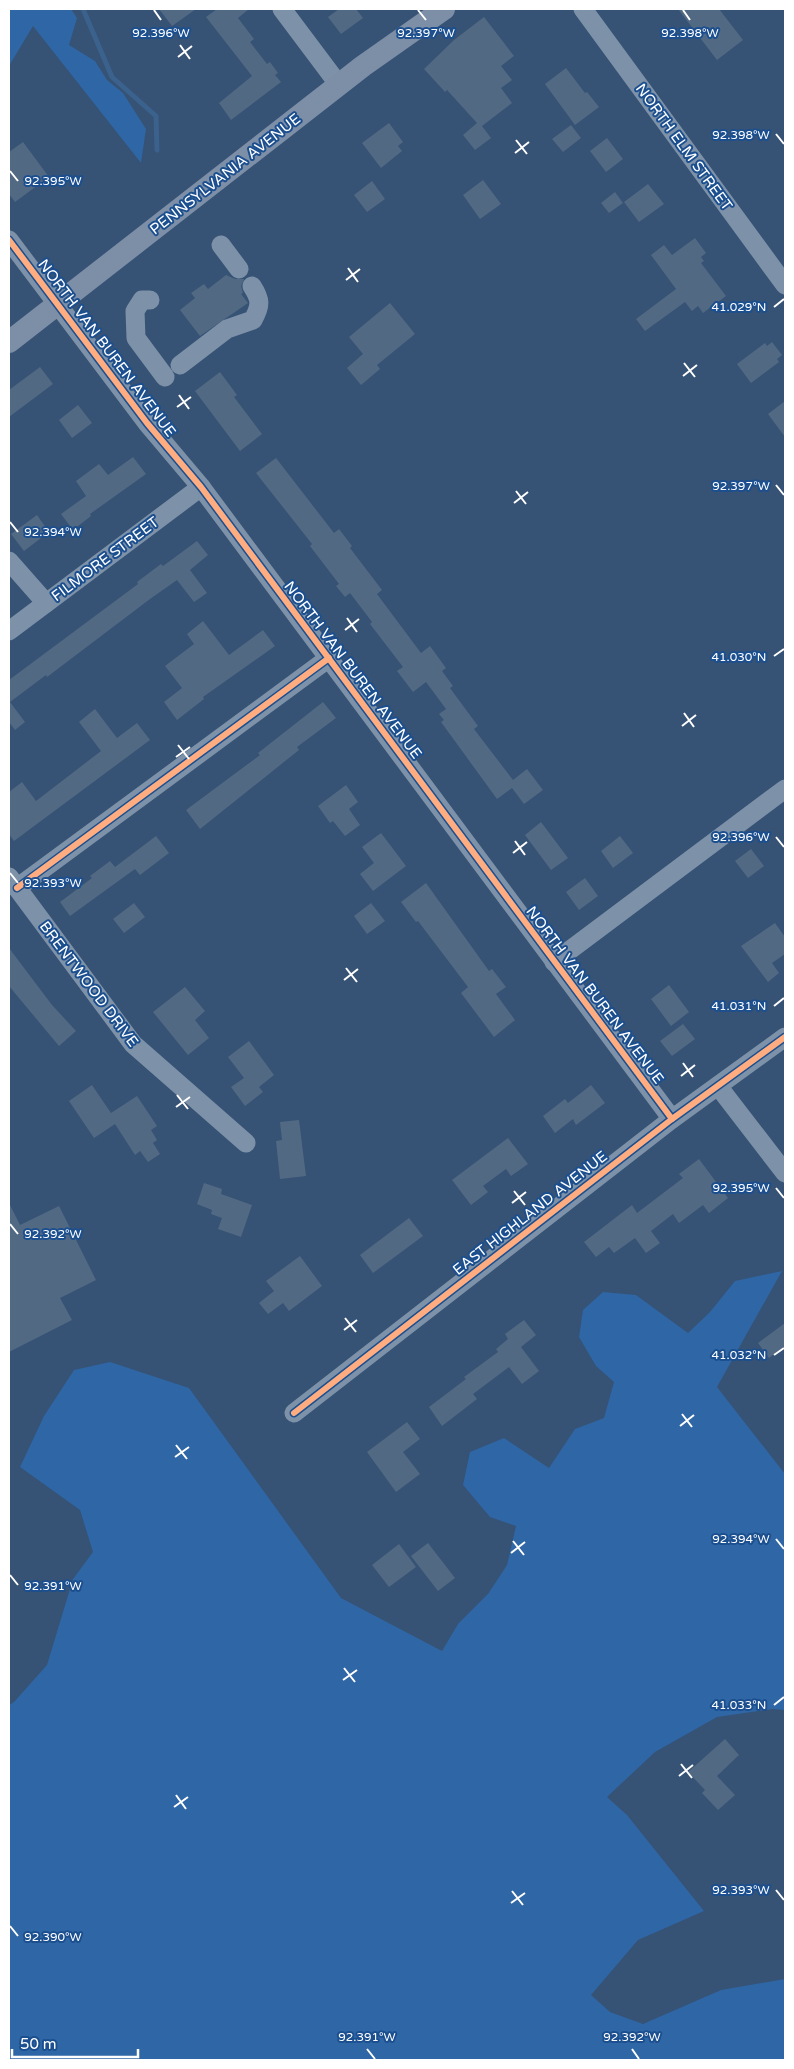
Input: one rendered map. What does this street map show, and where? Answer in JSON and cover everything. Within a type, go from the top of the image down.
[{"type":"main road","name":"PENNSYLVANIA AVENUE","points":[[9,342],[339,85],[444,9]]},
{"type":"street","points":[[282,9],[339,85]]},
{"type":"street","name":"NORTH ELM STREET","points":[[583,9],[785,284]]},
{"type":"street","name":"NORTH VAN BUREN AVENUE","points":[[9,240],[147,423],[201,486],[672,1119]]},
{"type":"street","points":[[222,245],[239,269]]},
{"type":"street","points":[[180,365],[227,329],[254,320],[258,310],[259,298],[252,286]]},
{"type":"street","points":[[150,300],[142,300],[135,311],[136,338],[165,377]]},
{"type":"street","name":"FILMORE STREET","points":[[9,631],[201,486]]},
{"type":"street","points":[[9,561],[46,603]]},
{"type":"street","points":[[13,882],[329,658]]},
{"type":"street","points":[[554,962],[785,789]]},
{"type":"street","name":"BRENTWOOD DRIVE","points":[[13,882],[133,1044],[246,1143]]},
{"type":"street","name":"EAST HIGHLAND AVENUE","points":[[294,1413],[672,1119],[785,1037]]},
{"type":"street","points":[[718,1086],[785,1173]]},
{"type":"shaded area","points":[[9,9],[71,9],[77,18],[69,45],[95,61],[107,80],[123,93],[146,129],[141,163],[33,26],[9,66]]},
{"type":"shaded area","points":[[782,1271],[717,1387],[785,1474],[785,1710],[773,1709],[717,1717],[655,1752],[607,1797],[627,1815],[704,1911],[638,1940],[591,1995],[610,2012],[643,2024],[721,1990],[785,1979],[785,2060],[9,2060],[9,1705],[14,1702],[47,1665],[73,1579],[93,1552],[80,1510],[20,1467],[44,1416],[74,1370],[110,1362],[189,1388],[341,1598],[442,1651],[458,1624],[488,1594],[507,1565],[516,1526],[490,1517],[463,1485],[470,1452],[504,1438],[549,1468],[575,1429],[604,1418],[614,1382],[596,1366],[579,1337],[583,1310],[603,1292],[636,1295],[688,1333],[710,1312],[735,1281]]},
{"type":"building","points":[[159,9],[196,9],[172,26]]},
{"type":"building","points":[[217,9],[249,9],[238,18],[254,39],[250,42],[267,64],[270,62],[278,73],[275,75],[281,82],[231,120],[219,103],[252,76],[206,17]]},
{"type":"building","points":[[339,9],[356,9],[363,18],[341,34],[328,17]]},
{"type":"building","points":[[678,9],[719,9],[743,40],[717,60]]},
{"type":"building","points":[[484,17],[514,56],[501,66],[512,80],[501,88],[512,103],[482,126],[491,138],[475,150],[463,135],[477,123],[447,90],[445,92],[424,69],[454,40]]},
{"type":"building","points":[[566,68],[585,93],[587,92],[599,107],[575,125],[545,84]]},
{"type":"building","points":[[389,123],[403,142],[398,146],[402,151],[381,168],[362,143]]},
{"type":"building","points":[[571,125],[581,138],[563,152],[552,139]]},
{"type":"building","points":[[607,138],[623,159],[606,172],[590,151]]},
{"type":"building","points":[[23,142],[49,177],[15,202],[9,194],[9,152]]},
{"type":"building","points":[[483,180],[501,204],[480,219],[463,195]]},
{"type":"building","points":[[372,181],[385,199],[367,212],[354,195]]},
{"type":"building","points":[[648,184],[664,204],[639,222],[624,202]]},
{"type":"building","points":[[615,192],[623,203],[609,213],[601,203]]},
{"type":"building","points":[[695,238],[706,253],[701,257],[704,261],[701,263],[726,296],[703,313],[698,306],[692,311],[685,302],[645,331],[636,319],[676,289],[651,255],[664,245],[672,255]]},
{"type":"building","points":[[226,275],[235,279],[244,279],[241,286],[243,293],[241,294],[248,303],[200,336],[180,310],[195,298],[191,293],[204,284],[208,289]]},
{"type":"building","points":[[390,303],[415,334],[377,365],[380,369],[361,385],[347,368],[363,354],[349,337]]},
{"type":"building","points":[[772,342],[782,355],[777,359],[779,362],[751,383],[737,364],[765,343],[767,346]]},
{"type":"building","points":[[40,367],[53,384],[9,417],[9,390]]},
{"type":"building","points":[[220,372],[237,395],[234,397],[262,434],[240,451],[195,391]]},
{"type":"building","points":[[785,401],[785,437],[768,414]]},
{"type":"building","points":[[78,405],[92,423],[72,438],[59,420]]},
{"type":"building","points":[[133,457],[146,474],[90,514],[91,516],[73,530],[61,514],[86,496],[76,481],[99,464],[108,475]]},
{"type":"building","points":[[276,458],[334,533],[339,529],[352,546],[350,548],[382,590],[377,594],[421,653],[430,646],[446,668],[442,671],[453,686],[450,688],[478,726],[474,729],[513,780],[527,769],[543,790],[524,804],[512,788],[497,799],[441,722],[444,720],[439,714],[446,709],[426,682],[413,692],[397,671],[403,667],[370,624],[372,622],[350,593],[345,597],[336,586],[339,584],[310,546],[312,544],[256,473]]},
{"type":"building","points":[[37,515],[49,532],[24,551],[11,534]]},
{"type":"building","points":[[197,541],[208,555],[190,570],[207,593],[194,602],[177,580],[150,599],[47,677],[46,675],[10,702],[25,722],[15,730],[9,722],[9,680],[138,584],[137,582],[161,564],[163,566]]},
{"type":"building","points":[[203,621],[229,655],[263,630],[275,646],[203,697],[204,699],[177,720],[164,702],[182,688],[165,666],[194,644],[187,634]]},
{"type":"building","points":[[323,702],[336,718],[297,747],[299,750],[200,829],[186,810],[260,755],[258,753]]},
{"type":"building","points":[[95,709],[117,738],[137,723],[150,740],[14,841],[9,834],[9,792],[22,782],[36,801],[101,751],[79,722]]},
{"type":"building","points":[[346,785],[358,802],[349,809],[360,825],[345,836],[333,821],[330,823],[318,806]]},
{"type":"building","points":[[541,822],[568,858],[551,870],[525,835]]},
{"type":"building","points":[[381,833],[406,866],[373,891],[360,874],[374,863],[362,847]]},
{"type":"building","points":[[156,836],[169,853],[140,875],[135,869],[70,916],[60,902],[92,878],[90,876],[110,861],[115,867]]},
{"type":"building","points":[[620,836],[633,853],[613,868],[601,851]]},
{"type":"building","points":[[751,849],[764,866],[748,878],[735,861]]},
{"type":"building","points":[[585,878],[598,896],[579,910],[566,892]]},
{"type":"building","points":[[426,883],[489,971],[492,969],[506,987],[496,994],[515,1020],[494,1037],[461,993],[468,987],[418,921],[416,922],[401,902]]},
{"type":"building","points":[[134,903],[145,917],[124,933],[113,919]]},
{"type":"building","points":[[371,903],[385,921],[367,934],[354,916]]},
{"type":"building","points":[[775,923],[785,937],[785,954],[772,963],[779,973],[768,982],[741,946]]},
{"type":"building","points":[[9,948],[52,1005],[76,1031],[59,1046],[9,986]]},
{"type":"building","points":[[669,985],[689,1012],[671,1026],[651,999]]},
{"type":"building","points":[[185,987],[205,1011],[195,1020],[209,1038],[188,1055],[153,1012]]},
{"type":"building","points":[[683,1024],[695,1039],[672,1056],[660,1041]]},
{"type":"building","points":[[249,1041],[274,1075],[259,1087],[263,1092],[245,1106],[231,1087],[244,1078],[228,1057]]},
{"type":"building","points":[[92,1085],[111,1113],[137,1096],[157,1126],[151,1130],[157,1140],[153,1143],[160,1154],[148,1162],[140,1151],[135,1155],[115,1124],[94,1138],[69,1101]]},
{"type":"building","points":[[591,1085],[605,1103],[576,1125],[573,1119],[555,1133],[543,1116],[565,1099],[568,1103]]},
{"type":"building","points":[[299,1120],[306,1176],[280,1179],[276,1141],[282,1140],[280,1122]]},
{"type":"building","points":[[508,1138],[528,1164],[511,1176],[506,1169],[483,1186],[488,1192],[471,1205],[452,1180]]},
{"type":"building","points":[[699,1159],[728,1198],[709,1213],[703,1205],[679,1223],[673,1214],[651,1231],[660,1243],[646,1253],[635,1238],[614,1253],[609,1247],[596,1257],[584,1242],[632,1205],[637,1213],[683,1178],[679,1174]]},
{"type":"building","points":[[204,1183],[222,1189],[221,1194],[252,1205],[241,1237],[218,1229],[222,1218],[211,1214],[212,1210],[197,1204]]},
{"type":"building","points":[[9,1203],[20,1225],[59,1206],[96,1280],[60,1298],[72,1320],[9,1352]]},
{"type":"building","points":[[409,1218],[423,1236],[373,1273],[360,1255]]},
{"type":"building","points":[[300,1256],[322,1286],[289,1311],[283,1303],[268,1314],[259,1303],[274,1291],[266,1281]]},
{"type":"building","points":[[524,1320],[536,1335],[521,1347],[539,1371],[522,1384],[509,1367],[473,1394],[477,1399],[442,1426],[429,1407],[466,1379],[464,1377],[498,1352],[496,1349],[508,1339],[505,1334]]},
{"type":"building","points":[[785,1323],[785,1346],[769,1358],[758,1343]]},
{"type":"building","points":[[407,1422],[420,1439],[403,1452],[420,1474],[396,1492],[367,1452]]},
{"type":"building","points":[[428,1543],[455,1578],[438,1591],[411,1556]]},
{"type":"building","points":[[399,1544],[416,1567],[389,1587],[372,1565]]},
{"type":"building","points":[[725,1739],[739,1755],[717,1776],[735,1795],[718,1810],[702,1793],[705,1790],[688,1772]]},
{"type":"waterway","points":[[83,9],[112,77],[156,116],[157,150]]},
{"type":"cycle path","points":[[9,240],[147,423],[201,487],[672,1119]]},
{"type":"cycle path","points":[[17,888],[329,658]]},
{"type":"cycle path","points":[[294,1413],[672,1119],[785,1037]]}]
